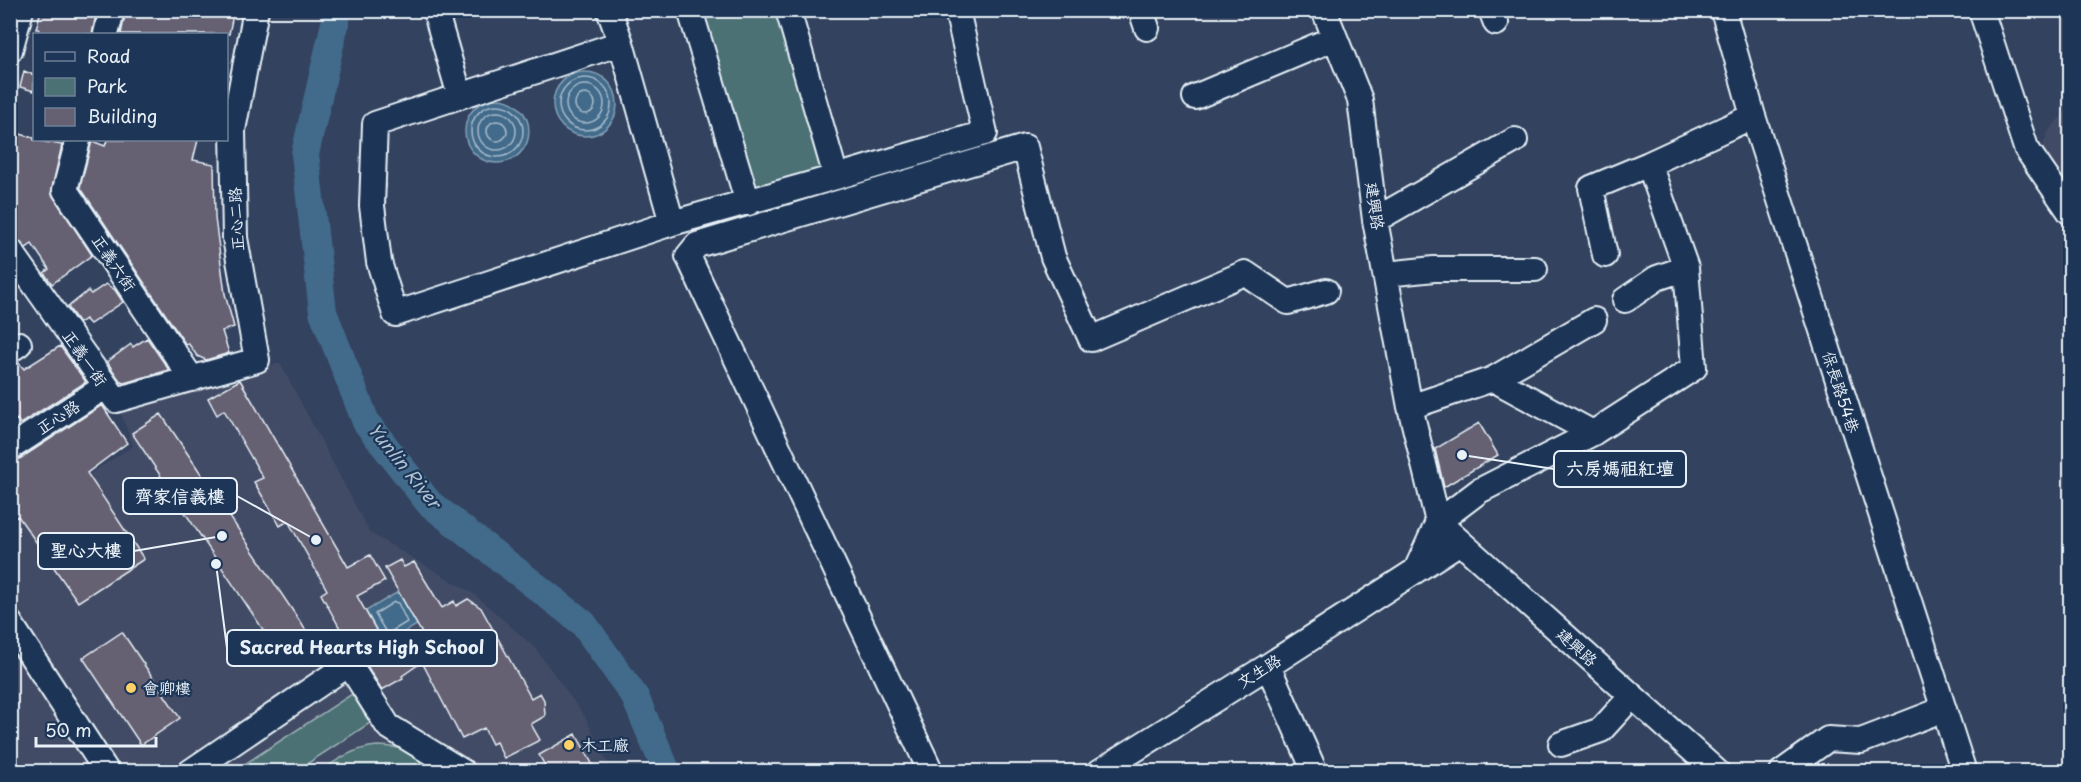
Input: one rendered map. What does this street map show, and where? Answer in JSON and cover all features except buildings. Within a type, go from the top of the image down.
[{"type":"street","points":[[10,50],[21,10]]},
{"type":"street","points":[[106,33],[112,10]]},
{"type":"street","name":"正心二路","points":[[192,379],[257,360],[235,238],[233,130],[256,10]]},
{"type":"street","points":[[435,10],[460,96]]},
{"type":"street","points":[[609,10],[621,44],[672,223]]},
{"type":"street","points":[[690,10],[748,203]]},
{"type":"street","points":[[788,10],[836,177]]},
{"type":"street","points":[[621,44],[375,124],[372,206],[379,262],[395,314],[672,223],[985,133],[957,10]]},
{"type":"street","name":"建興路","points":[[1324,10],[1360,100],[1376,220],[1410,407],[1438,522],[1717,771]]},
{"type":"street","name":"保長路54巷","points":[[1723,10],[1753,116],[1964,771]]},
{"type":"street","points":[[1981,10],[2026,148],[2070,212]]},
{"type":"street","points":[[1195,97],[1335,38]]},
{"type":"street","points":[[1605,255],[1591,188],[1753,116]]},
{"type":"street","points":[[1376,220],[1515,140]]},
{"type":"street","name":"正義六街","points":[[78,141],[64,190],[192,379]]},
{"type":"street","points":[[931,771],[688,255],[697,245],[1024,147],[1053,258],[1091,339],[1245,273],[1288,302],[1326,291]]},
{"type":"street","points":[[1417,568],[1438,522],[1479,491],[1593,433],[1694,368],[1686,268],[1649,164]]},
{"type":"street","name":"正義一街","points":[[10,250],[18,279],[116,400],[192,379]]},
{"type":"street","points":[[1386,274],[1434,269],[1535,268]]},
{"type":"street","points":[[1625,300],[1657,278],[1686,268]]},
{"type":"street","points":[[1410,407],[1493,379],[1594,320]]},
{"type":"street","points":[[1493,379],[1593,433]]},
{"type":"street","name":"正心路","points":[[10,448],[106,386]]},
{"type":"street","name":"文生路","points":[[1099,771],[1268,666],[1460,542]]},
{"type":"street","points":[[10,623],[107,771]]},
{"type":"street","points":[[190,771],[349,664],[388,726],[463,771]]},
{"type":"street","points":[[1268,666],[1315,771]]},
{"type":"street","points":[[1561,744],[1600,730],[1632,696]]},
{"type":"street","points":[[1797,767],[1828,739],[1861,741],[1944,709]]},
{"type":"shaded area","points":[[2070,106],[2070,195],[2041,151],[2048,132]]},
{"type":"shaded area","points":[[280,363],[370,533],[474,594],[535,648],[585,717],[612,771],[11,772],[11,524],[133,446],[118,406]]},
{"type":"green space","points":[[698,11],[781,11],[831,174],[752,195]]},
{"type":"green space","points":[[352,694],[370,723],[296,771],[234,771]]},
{"type":"green space","points":[[377,746],[395,747],[408,751],[419,758],[431,771],[319,772],[354,752]]},
{"type":"water","points":[[579,72],[591,72],[608,81],[615,92],[617,104],[615,116],[608,127],[591,136],[579,136],[567,131],[558,122],[553,110],[553,98],[558,86],[567,77]]},
{"type":"water","points":[[491,99],[503,99],[520,108],[527,119],[529,131],[527,143],[520,154],[503,163],[491,163],[479,158],[470,149],[465,137],[465,125],[470,113],[479,104]]},
{"type":"water","points":[[398,592],[417,625],[384,643],[366,611]]},
{"type":"waterway","name":"Yunlin River","points":[[338,10],[305,154],[323,312],[366,422],[429,503],[583,623],[635,697],[667,772]]},
{"type":"place","name":"六房媽祖紅壇","points":[[1462,455]]},
{"type":"place","name":"聖心大樓","points":[[222,536]]},
{"type":"place","name":"齊家信義樓","points":[[316,540]]},
{"type":"place","name":"Sacred Hearts High School","points":[[216,564]]},
{"type":"place","name":"會卿樓","points":[[131,688]]},
{"type":"place","name":"木工廠","points":[[569,745]]}]
